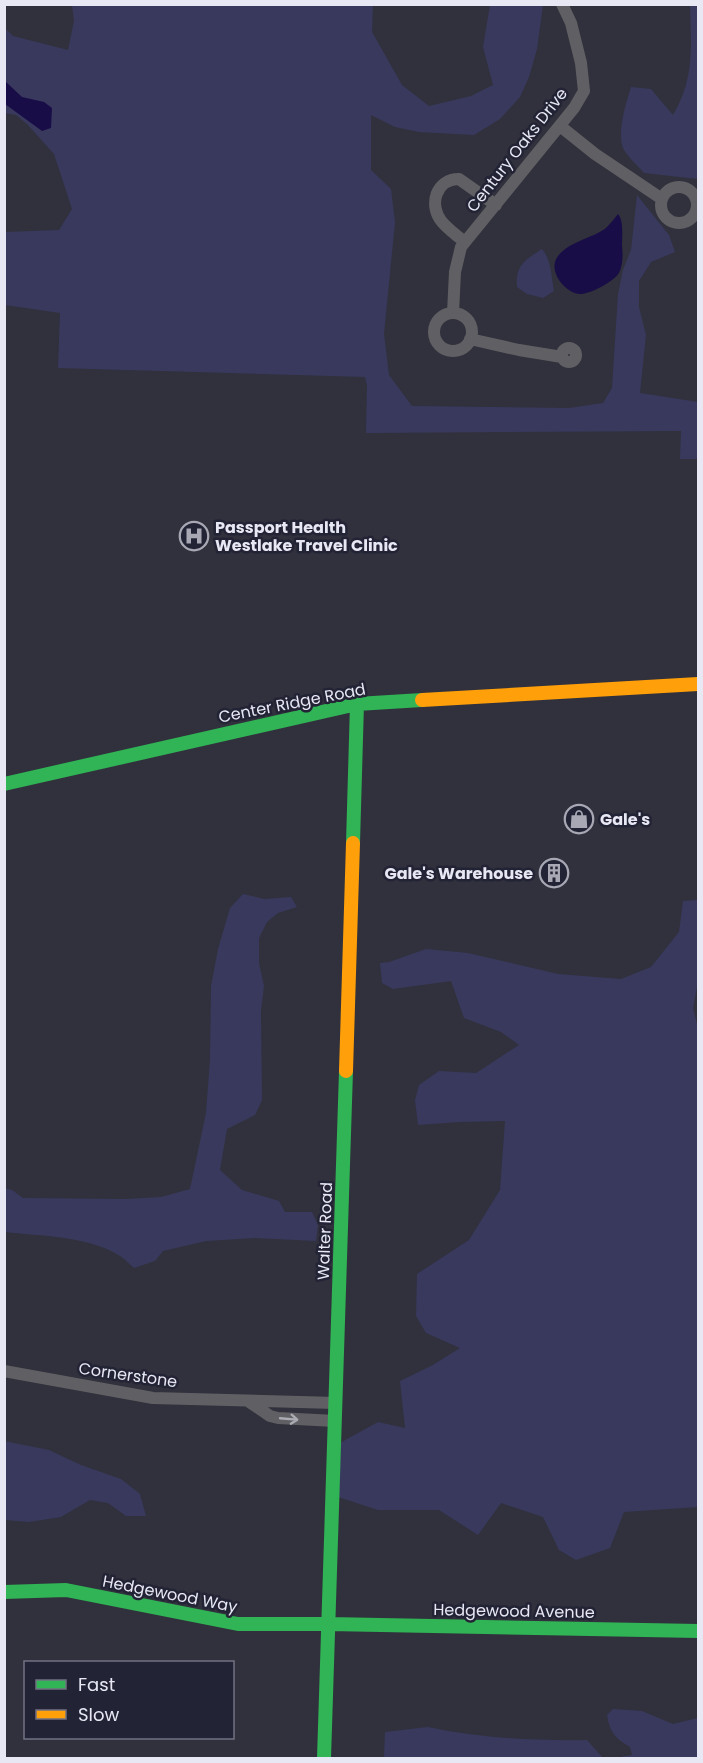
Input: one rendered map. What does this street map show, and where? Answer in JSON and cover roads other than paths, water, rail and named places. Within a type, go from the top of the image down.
[{"type":"street","name":"Century Oaks Drive","points":[[453,313],[460,247],[560,126],[584,91],[581,63],[571,23],[562,4]]},
{"type":"street","points":[[560,126],[594,154],[662,199]]},
{"type":"street","points":[[465,242],[441,221],[435,203],[440,186],[453,178],[459,178],[496,205]]},
{"type":"street","points":[[453,313],[464,317],[471,327],[470,339],[466,345],[452,350],[440,345],[435,337],[434,327],[442,316],[453,313]]},
{"type":"street","points":[[470,339],[562,357]]},
{"type":"street","name":"Center Ridge Road","points":[[4,784],[357,704],[699,684]]},
{"type":"street","name":"Walter Road","points":[[324,1758],[357,704]]},
{"type":"street","name":"Cornerstone","points":[[4,1371],[153,1398],[336,1403]]},
{"type":"street","name":"Cornerstone","points":[[247,1401],[270,1416],[278,1418],[335,1421]]},
{"type":"street","name":"Hedgewood Way","points":[[4,1592],[66,1590],[238,1624],[329,1624]]},
{"type":"street","name":"Hedgewood Avenue","points":[[329,1624],[699,1631]]},
{"type":"place","name":"Passport Health Westlake Travel Clinic","points":[[194,536]]},
{"type":"place","name":"Gale's","points":[[579,819]]},
{"type":"place","name":"Gale's Warehouse","points":[[554,873]]}]
